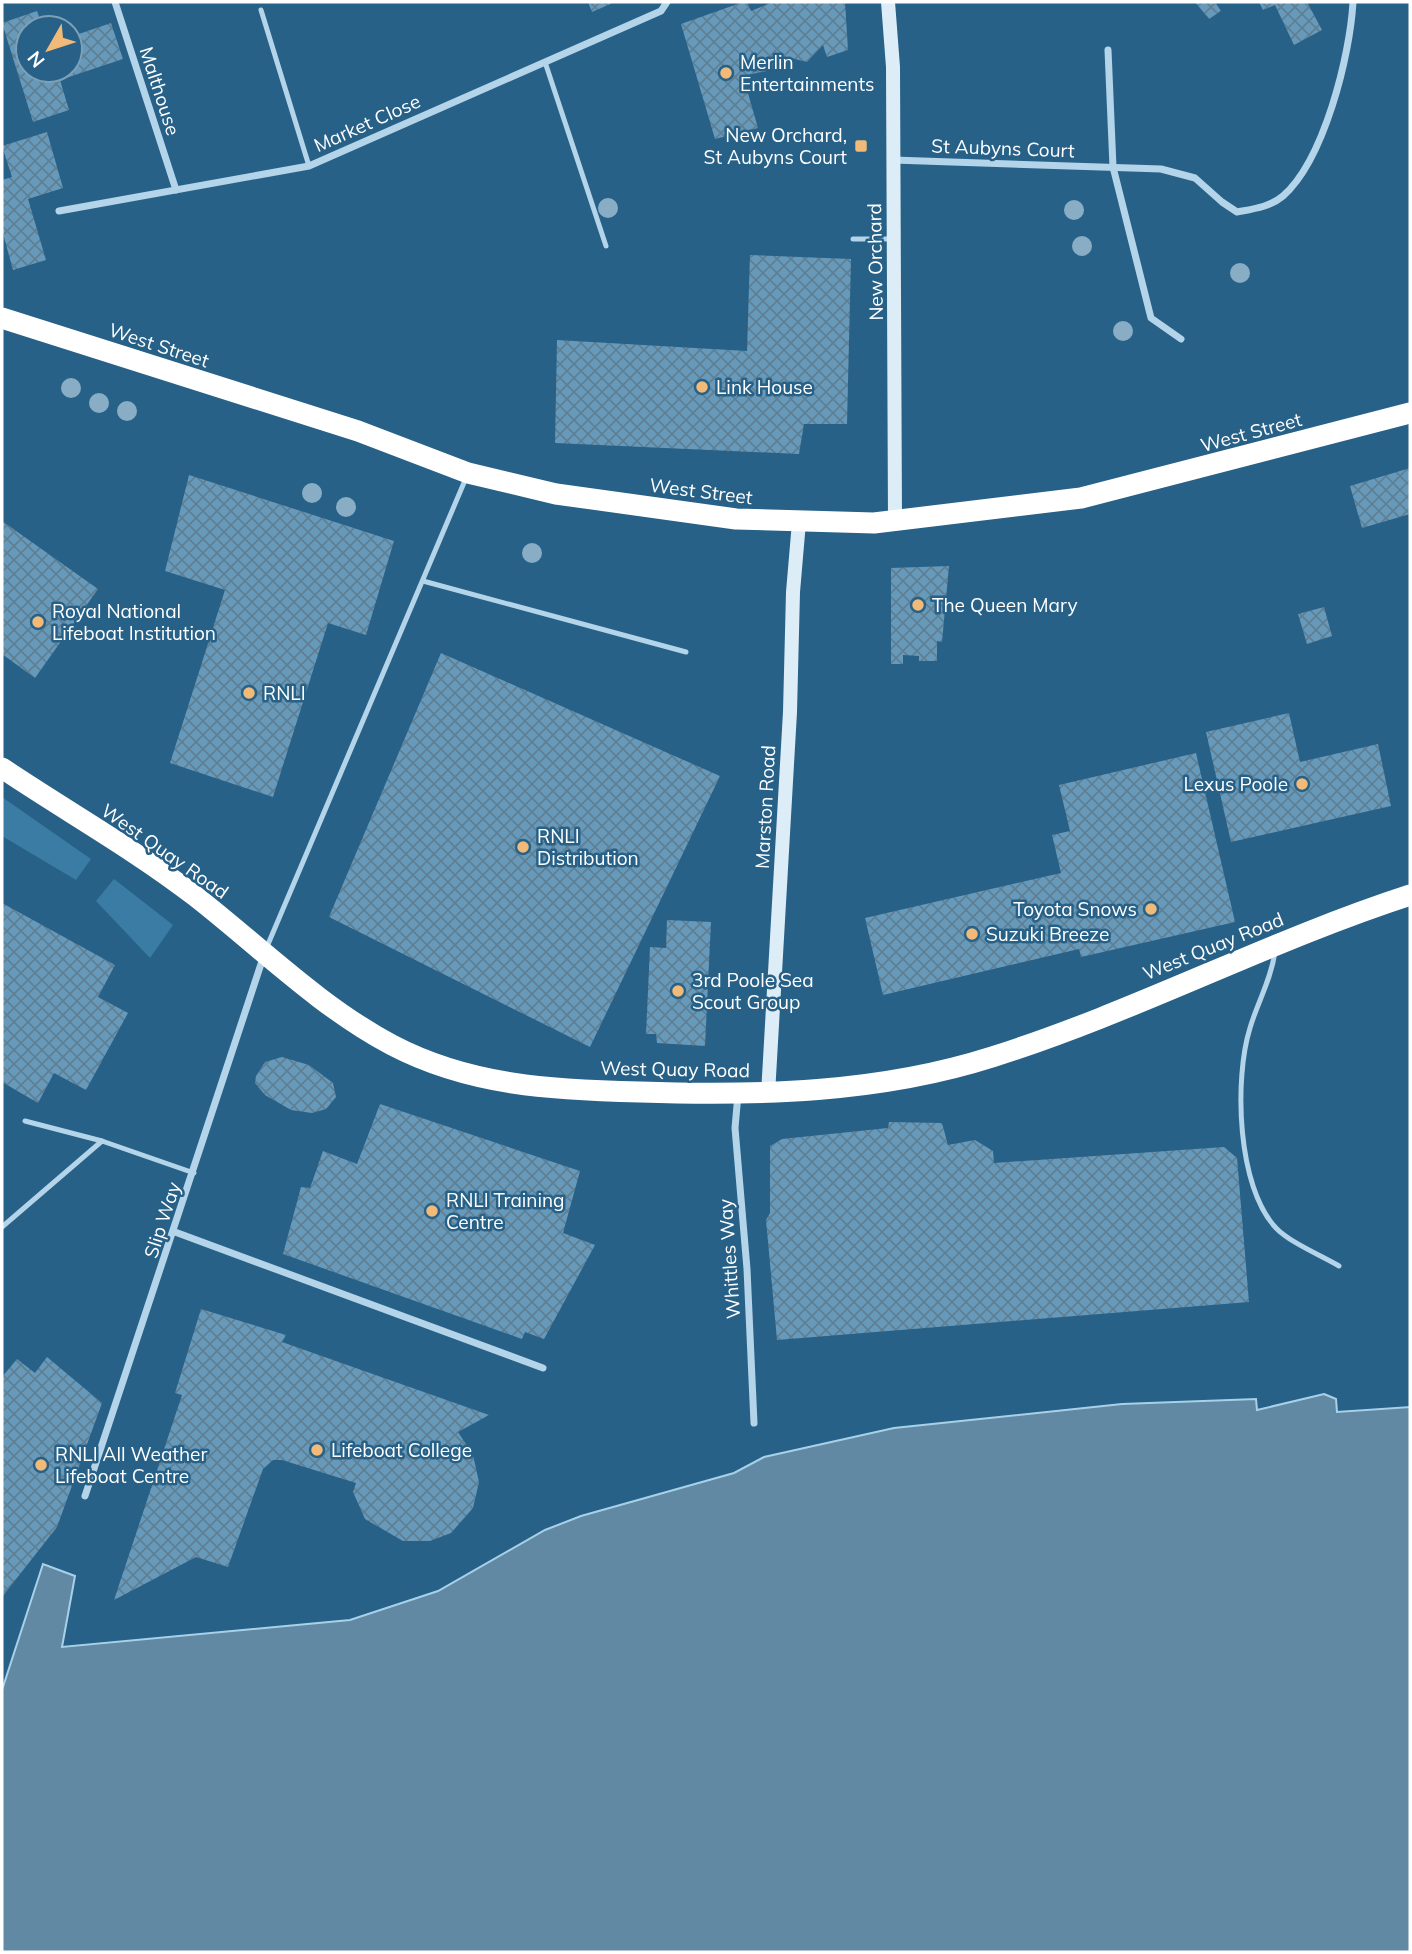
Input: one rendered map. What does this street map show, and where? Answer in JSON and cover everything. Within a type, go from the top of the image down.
[{"type":"highway","name":"West Street","points":[[2,318],[358,431],[468,473],[556,495],[736,519],[799,522],[895,521],[1081,498],[1410,414]]},
{"type":"highway","name":"West Quay Road","points":[[2,768],[192,894],[359,1024],[390,1044],[455,1071],[500,1082],[548,1088],[768,1094],[937,1072],[993,1057],[1334,921],[1410,895]]},
{"type":"street","name":"Malthouse","points":[[115,2],[176,190]]},
{"type":"street","name":"Market Close","points":[[59,211],[310,166],[660,11],[667,2]]},
{"type":"street","name":"New Orchard","points":[[888,2],[893,67],[895,521]]},
{"type":"street","name":"St Aubyns Court","points":[[892,160],[1161,169],[1195,177],[1237,212],[1265,207],[1281,198],[1296,182],[1311,156],[1341,81],[1352,27],[1353,2]]},
{"type":"street","points":[[1108,50],[1113,167],[1150,318],[1181,339]]},
{"type":"street","name":"Marston Road","points":[[768,1094],[790,712],[793,592],[799,522]]},
{"type":"street","name":"Slip Way","points":[[85,1496],[175,1232],[265,952]]},
{"type":"street","name":"Whittles Way","points":[[738,1094],[735,1128],[747,1269],[754,1423]]},
{"type":"street","points":[[175,1232],[543,1368]]},
{"type":"lane","points":[[261,10],[310,166]]},
{"type":"lane","points":[[545,62],[607,246]]},
{"type":"lane","points":[[853,239],[894,239]]},
{"type":"lane","points":[[265,952],[468,473]]},
{"type":"lane","points":[[424,581],[686,652]]},
{"type":"lane","points":[[1276,946],[1272,975],[1249,1029],[1240,1101],[1252,1188],[1276,1228],[1339,1266]]},
{"type":"lane","points":[[25,1121],[102,1141],[194,1173]]},
{"type":"lane","points":[[2,1227],[102,1141]]},
{"type":"shaded area","points":[[2,797],[91,859],[76,880],[2,836]]},
{"type":"shaded area","points":[[114,879],[173,925],[150,958],[96,901]]},
{"type":"shaded area","points":[[1324,1394],[1336,1399],[1337,1412],[1410,1407],[1410,1952],[2,1952],[2,1690],[43,1564],[75,1576],[62,1647],[350,1620],[438,1591],[545,1530],[581,1516],[734,1473],[764,1457],[894,1428],[1122,1404],[1256,1399],[1257,1410]]},
{"type":"building","points":[[588,2],[615,2],[592,12]]},
{"type":"building","points":[[747,2],[751,11],[773,2],[845,2],[848,50],[827,57],[823,45],[807,62],[791,58],[771,70],[743,76],[758,128],[715,139],[681,24]]},
{"type":"building","points":[[1195,2],[1215,2],[1221,11],[1209,19]]},
{"type":"building","points":[[1259,2],[1307,2],[1322,30],[1294,45],[1275,5],[1263,10]]},
{"type":"building","points":[[14,19],[14,61],[2,23]]},
{"type":"building","points":[[111,23],[123,59],[84,72],[84,32]]},
{"type":"building","points":[[21,84],[61,84],[69,110],[33,122]]},
{"type":"building","points":[[47,132],[63,188],[28,199],[46,260],[13,270],[2,230],[2,180],[12,177],[2,146]]},
{"type":"building","name":"Link House","points":[[750,255],[851,259],[847,424],[804,424],[799,454],[555,443],[557,340],[747,351]]},
{"type":"building","points":[[1410,468],[1410,514],[1362,528],[1350,486]]},
{"type":"building","points":[[189,475],[394,541],[366,635],[328,623],[273,797],[170,763],[225,590],[165,571]]},
{"type":"building","name":"Royal National Lifeboat Institution","points":[[2,521],[98,589],[35,678],[2,654]]},
{"type":"building","name":"The Queen Mary","points":[[949,566],[942,642],[937,641],[937,661],[919,661],[919,656],[903,655],[903,664],[891,664],[891,568]]},
{"type":"building","points":[[1324,607],[1332,636],[1307,644],[1298,614]]},
{"type":"building","name":"RNLI Distribution","points":[[441,653],[720,776],[590,1047],[329,917]]},
{"type":"building","name":"Lexus Poole","points":[[1289,713],[1300,762],[1378,744],[1391,806],[1231,842],[1206,732]]},
{"type":"building","points":[[1196,753],[1235,922],[1081,957],[1079,949],[883,995],[865,918],[1061,873],[1052,835],[1070,831],[1059,785]]},
{"type":"building","points":[[2,903],[115,965],[98,997],[128,1013],[86,1090],[54,1073],[38,1103],[2,1082]]},
{"type":"building","name":"3rd Poole Sea Scout Group","points":[[667,920],[711,922],[705,1046],[657,1043],[656,1034],[646,1034],[650,947],[666,948]]},
{"type":"building","points":[[282,1057],[309,1065],[333,1083],[336,1097],[326,1109],[312,1113],[291,1110],[265,1095],[255,1083],[256,1076],[265,1062]]},
{"type":"building","name":"RNLI Training Centre","points":[[380,1104],[580,1171],[563,1233],[595,1245],[544,1339],[525,1332],[522,1339],[283,1254],[301,1187],[310,1188],[323,1151],[357,1164]]},
{"type":"building","points":[[889,1122],[942,1123],[948,1145],[975,1140],[993,1151],[994,1163],[1224,1147],[1237,1158],[1249,1302],[777,1340],[766,1220],[770,1213],[770,1146],[782,1139],[888,1128]]},
{"type":"building","name":"Lifeboat College","points":[[201,1309],[286,1335],[282,1342],[489,1415],[458,1432],[473,1455],[479,1482],[473,1508],[451,1533],[430,1541],[403,1541],[365,1519],[353,1492],[356,1483],[282,1460],[273,1460],[263,1469],[228,1567],[196,1557],[114,1600],[182,1395],[175,1393]]},
{"type":"building","name":"RNLI All Weather Lifeboat Centre","points":[[47,1357],[102,1403],[57,1527],[2,1597],[2,1377],[17,1359],[35,1373]]},
{"type":"place","name":"Merlin Entertainments","points":[[726,73]]},
{"type":"place","name":"New Orchard, St Aubyns Court","points":[[861,146]]},
{"type":"place","name":"Link House","points":[[702,387]]},
{"type":"place","name":"The Queen Mary","points":[[918,605]]},
{"type":"place","name":"Royal National Lifeboat Institution","points":[[38,622]]},
{"type":"place","name":"RNLI","points":[[249,693]]},
{"type":"place","name":"Lexus Poole","points":[[1302,784]]},
{"type":"place","name":"RNLI Distribution","points":[[523,847]]},
{"type":"place","name":"Toyota Snows","points":[[1151,909]]},
{"type":"place","name":"Suzuki Breeze","points":[[972,934]]},
{"type":"place","name":"3rd Poole Sea Scout Group","points":[[678,991]]},
{"type":"place","name":"RNLI Training Centre","points":[[432,1211]]},
{"type":"place","name":"Lifeboat College","points":[[317,1450]]},
{"type":"place","name":"RNLI All Weather Lifeboat Centre","points":[[41,1465]]}]
